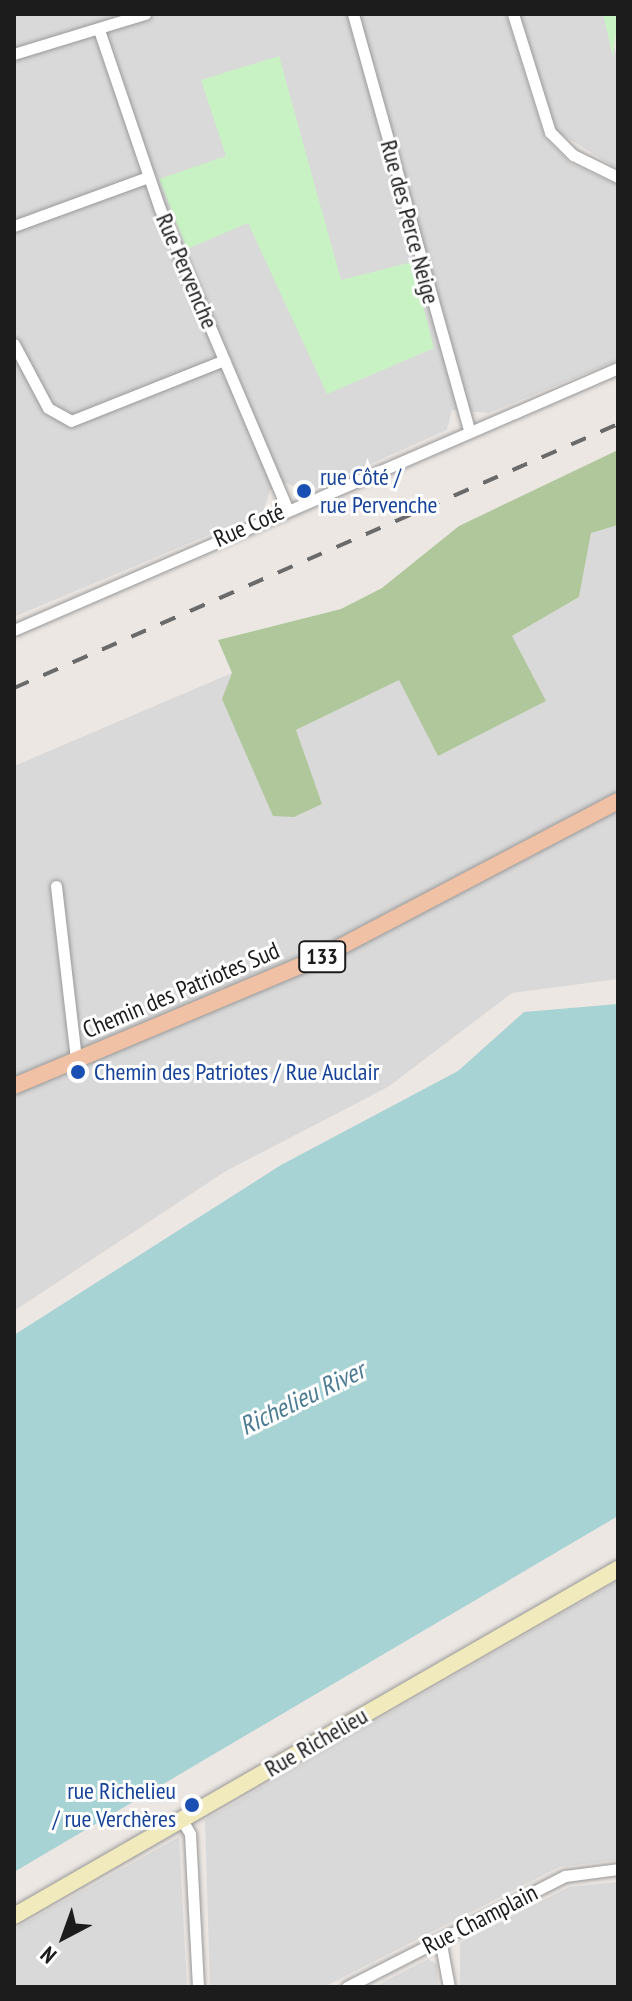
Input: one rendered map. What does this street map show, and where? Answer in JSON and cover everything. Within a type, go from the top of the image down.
[{"type":"main road","name":"Chemin des Patriotes Sud","points":[[14,1086],[319,958],[618,801]]},
{"type":"main road","name":"Rue Richelieu","points":[[14,1916],[618,1569]]},
{"type":"street","points":[[14,54],[145,14]]},
{"type":"street","name":"Rue des Perce Neige","points":[[353,14],[469,429]]},
{"type":"street","points":[[513,14],[550,132],[579,159],[618,177]]},
{"type":"street","name":"Rue Pervenche","points":[[99,30],[148,177],[287,508]]},
{"type":"street","points":[[14,226],[148,177]]},
{"type":"street","points":[[14,344],[48,408],[71,421],[224,360]]},
{"type":"street","name":"Rue Coté","points":[[14,630],[469,429],[618,368]]},
{"type":"street","points":[[56,886],[76,1060]]},
{"type":"street","points":[[182,1820],[190,1834],[198,1987]]},
{"type":"street","name":"Rue Champlain","points":[[347,1987],[565,1876],[618,1869]]},
{"type":"street","points":[[440,1939],[449,1987]]},
{"type":"shaded area","points":[[14,14],[506,14],[545,138],[571,164],[618,185],[618,360],[489,413],[452,410],[447,430],[307,492],[286,483],[270,490],[263,512],[14,617]]},
{"type":"shaded area","points":[[519,14],[603,14],[618,59],[618,169],[556,131]]},
{"type":"shaded area","points":[[602,525],[618,525],[618,979],[512,993],[388,1087],[226,1171],[14,1311],[14,766],[232,673],[266,745],[400,679],[438,756],[512,636],[579,597],[591,533]]},
{"type":"shaded area","points":[[618,1581],[618,1860],[559,1867],[324,1987],[210,1987],[205,1820]]},
{"type":"shaded area","points":[[179,1837],[187,1987],[14,1987],[14,1929]]},
{"type":"shaded area","points":[[618,1882],[618,1987],[460,1987],[460,1943],[569,1887]]},
{"type":"shaded area","points":[[428,1959],[437,1965],[438,1987],[374,1987]]},
{"type":"green space","points":[[603,14],[618,14],[613,57]]},
{"type":"green space","points":[[279,56],[341,280],[412,262],[434,348],[327,394],[248,223],[187,249],[159,179],[226,156],[201,80]]},
{"type":"green space","points":[[618,450],[618,525],[591,533],[579,597],[512,636],[546,701],[438,756],[399,680],[296,730],[322,804],[294,817],[273,816],[222,699],[232,673],[218,640],[341,609],[382,588],[459,526]]},
{"type":"water","name":"Richelieu River","points":[[618,1004],[618,1516],[14,1872],[14,1335],[281,1165],[458,1071],[524,1012]]},
{"type":"railway","points":[[14,688],[618,424]]},
{"type":"place","name":"rue Côté / rue Pervenche","points":[[304,491]]},
{"type":"place","name":"Chemin des Patriotes / Rue Auclair","points":[[78,1072]]},
{"type":"place","name":"rue Richelieu / rue Verchères","points":[[192,1805]]}]
